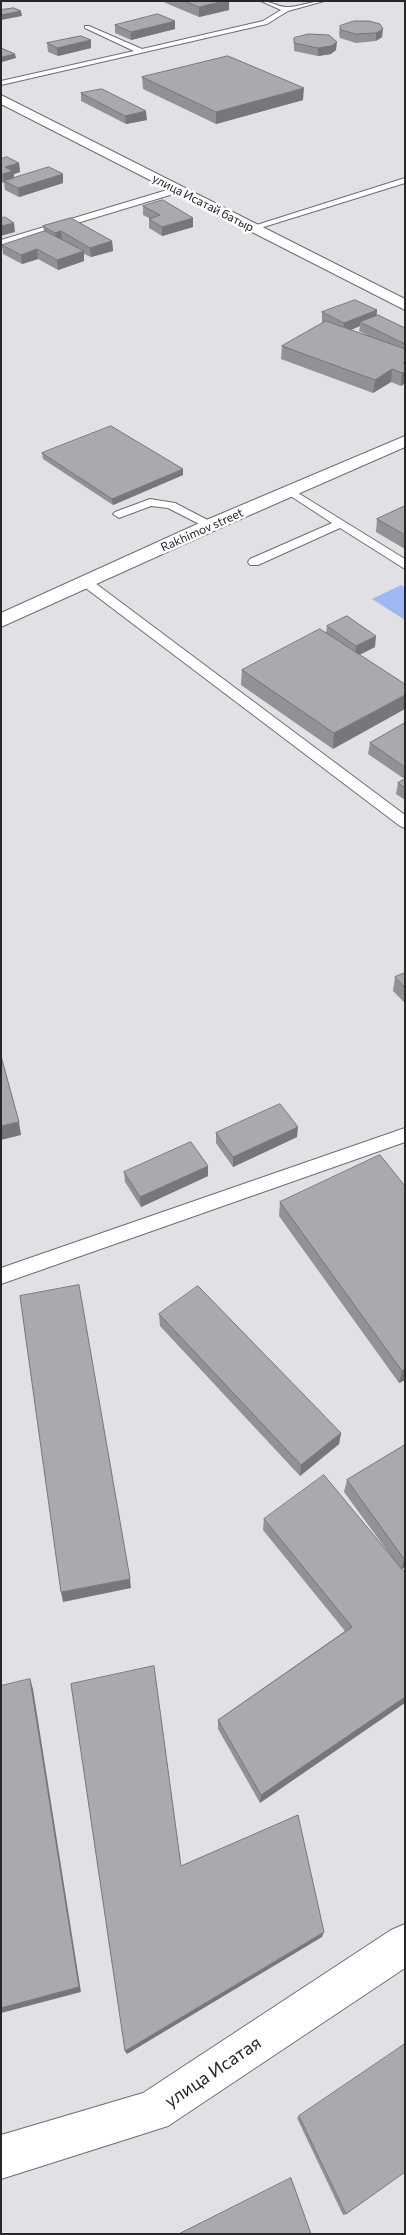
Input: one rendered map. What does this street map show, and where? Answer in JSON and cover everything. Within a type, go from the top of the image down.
[{"type":"street","name":"улица Исатай батыр","points":[[1,99],[405,306]]},
{"type":"street","name":"Rakhimov street","points":[[1,621],[211,525],[405,442]]},
{"type":"street","name":"улица Исатая","points":[[1,2157],[153,2111],[405,1944]]},
{"type":"lane","points":[[264,1],[286,10]]},
{"type":"lane","points":[[1,83],[265,22],[286,10],[321,1]]},
{"type":"lane","points":[[87,27],[141,51]]},
{"type":"lane","points":[[251,228],[405,180]]},
{"type":"lane","points":[[1,243],[177,190]]},
{"type":"lane","points":[[290,491],[405,565]]},
{"type":"lane","points":[[119,514],[150,502],[171,504],[211,525]]},
{"type":"lane","points":[[254,562],[341,524]]},
{"type":"lane","points":[[87,582],[405,823]]},
{"type":"lane","points":[[1,1276],[405,1135]]},
{"type":"water","points":[[401,585],[405,588],[405,620],[372,599]]},
{"type":"building","points":[[185,1],[225,1],[199,7]]},
{"type":"building","points":[[14,8],[21,11],[1,15],[1,10]]},
{"type":"building","points":[[158,14],[175,21],[131,32],[115,25]]},
{"type":"building","points":[[354,21],[369,21],[380,24],[383,29],[376,33],[356,34],[341,30],[340,26]]},
{"type":"building","points":[[309,34],[329,35],[337,42],[331,46],[318,48],[294,43],[294,38]]},
{"type":"building","points":[[81,36],[91,40],[57,48],[47,43]]},
{"type":"building","points":[[1,48],[15,54],[2,57]]},
{"type":"building","points":[[228,56],[304,88],[216,112],[142,77]]},
{"type":"building","points":[[102,89],[146,111],[125,116],[81,93]]},
{"type":"building","points":[[7,157],[19,163],[5,167],[13,171],[1,174],[1,159]]},
{"type":"building","points":[[49,167],[63,174],[18,188],[4,181]]},
{"type":"building","points":[[163,200],[193,218],[162,227],[149,219],[160,215],[143,206]]},
{"type":"building","points":[[5,217],[14,223],[1,226],[1,219]]},
{"type":"building","points":[[71,218],[112,241],[90,248],[61,231],[55,233],[43,226]]},
{"type":"building","points":[[45,231],[84,251],[57,260],[37,249],[21,255],[2,245]]},
{"type":"building","points":[[355,300],[377,310],[344,323],[322,312]]},
{"type":"building","points":[[378,315],[405,328],[405,344],[360,322]]},
{"type":"building","points":[[326,321],[405,349],[405,362],[403,363],[405,363],[405,372],[402,373],[392,369],[375,380],[282,346]]},
{"type":"building","points":[[111,426],[183,469],[112,499],[42,453]]},
{"type":"building","points":[[405,506],[405,535],[377,519]]},
{"type":"building","points":[[347,616],[376,636],[356,646],[327,626]]},
{"type":"building","points":[[320,629],[405,684],[405,695],[334,733],[242,670]]},
{"type":"building","points":[[405,723],[405,767],[370,743]]},
{"type":"building","points":[[405,779],[405,788],[398,783]]},
{"type":"building","points":[[405,973],[405,988],[395,977]]},
{"type":"building","points":[[1,1056],[19,1122],[1,1126]]},
{"type":"building","points":[[280,1104],[298,1127],[233,1157],[216,1133]]},
{"type":"building","points":[[191,1142],[208,1166],[140,1197],[124,1172]]},
{"type":"building","points":[[380,1155],[405,1186],[405,1369],[402,1371],[280,1202]]},
{"type":"building","points":[[79,1285],[130,1579],[61,1592],[20,1296]]},
{"type":"building","points":[[198,1286],[341,1433],[301,1465],[159,1314]]},
{"type":"building","points":[[405,1445],[405,1559],[404,1559],[347,1480]]},
{"type":"building","points":[[324,1475],[405,1573],[405,1697],[261,1795],[218,1720],[352,1627],[264,1519]]},
{"type":"building","points":[[154,1666],[181,1866],[298,1815],[324,1932],[125,2051],[71,1684]]},
{"type":"building","points":[[30,1679],[79,1987],[1,2008],[1,1686]]},
{"type":"building","points":[[405,2044],[405,2172],[346,2214],[299,2116]]},
{"type":"building","points":[[291,2178],[311,2234],[179,2234]]}]
